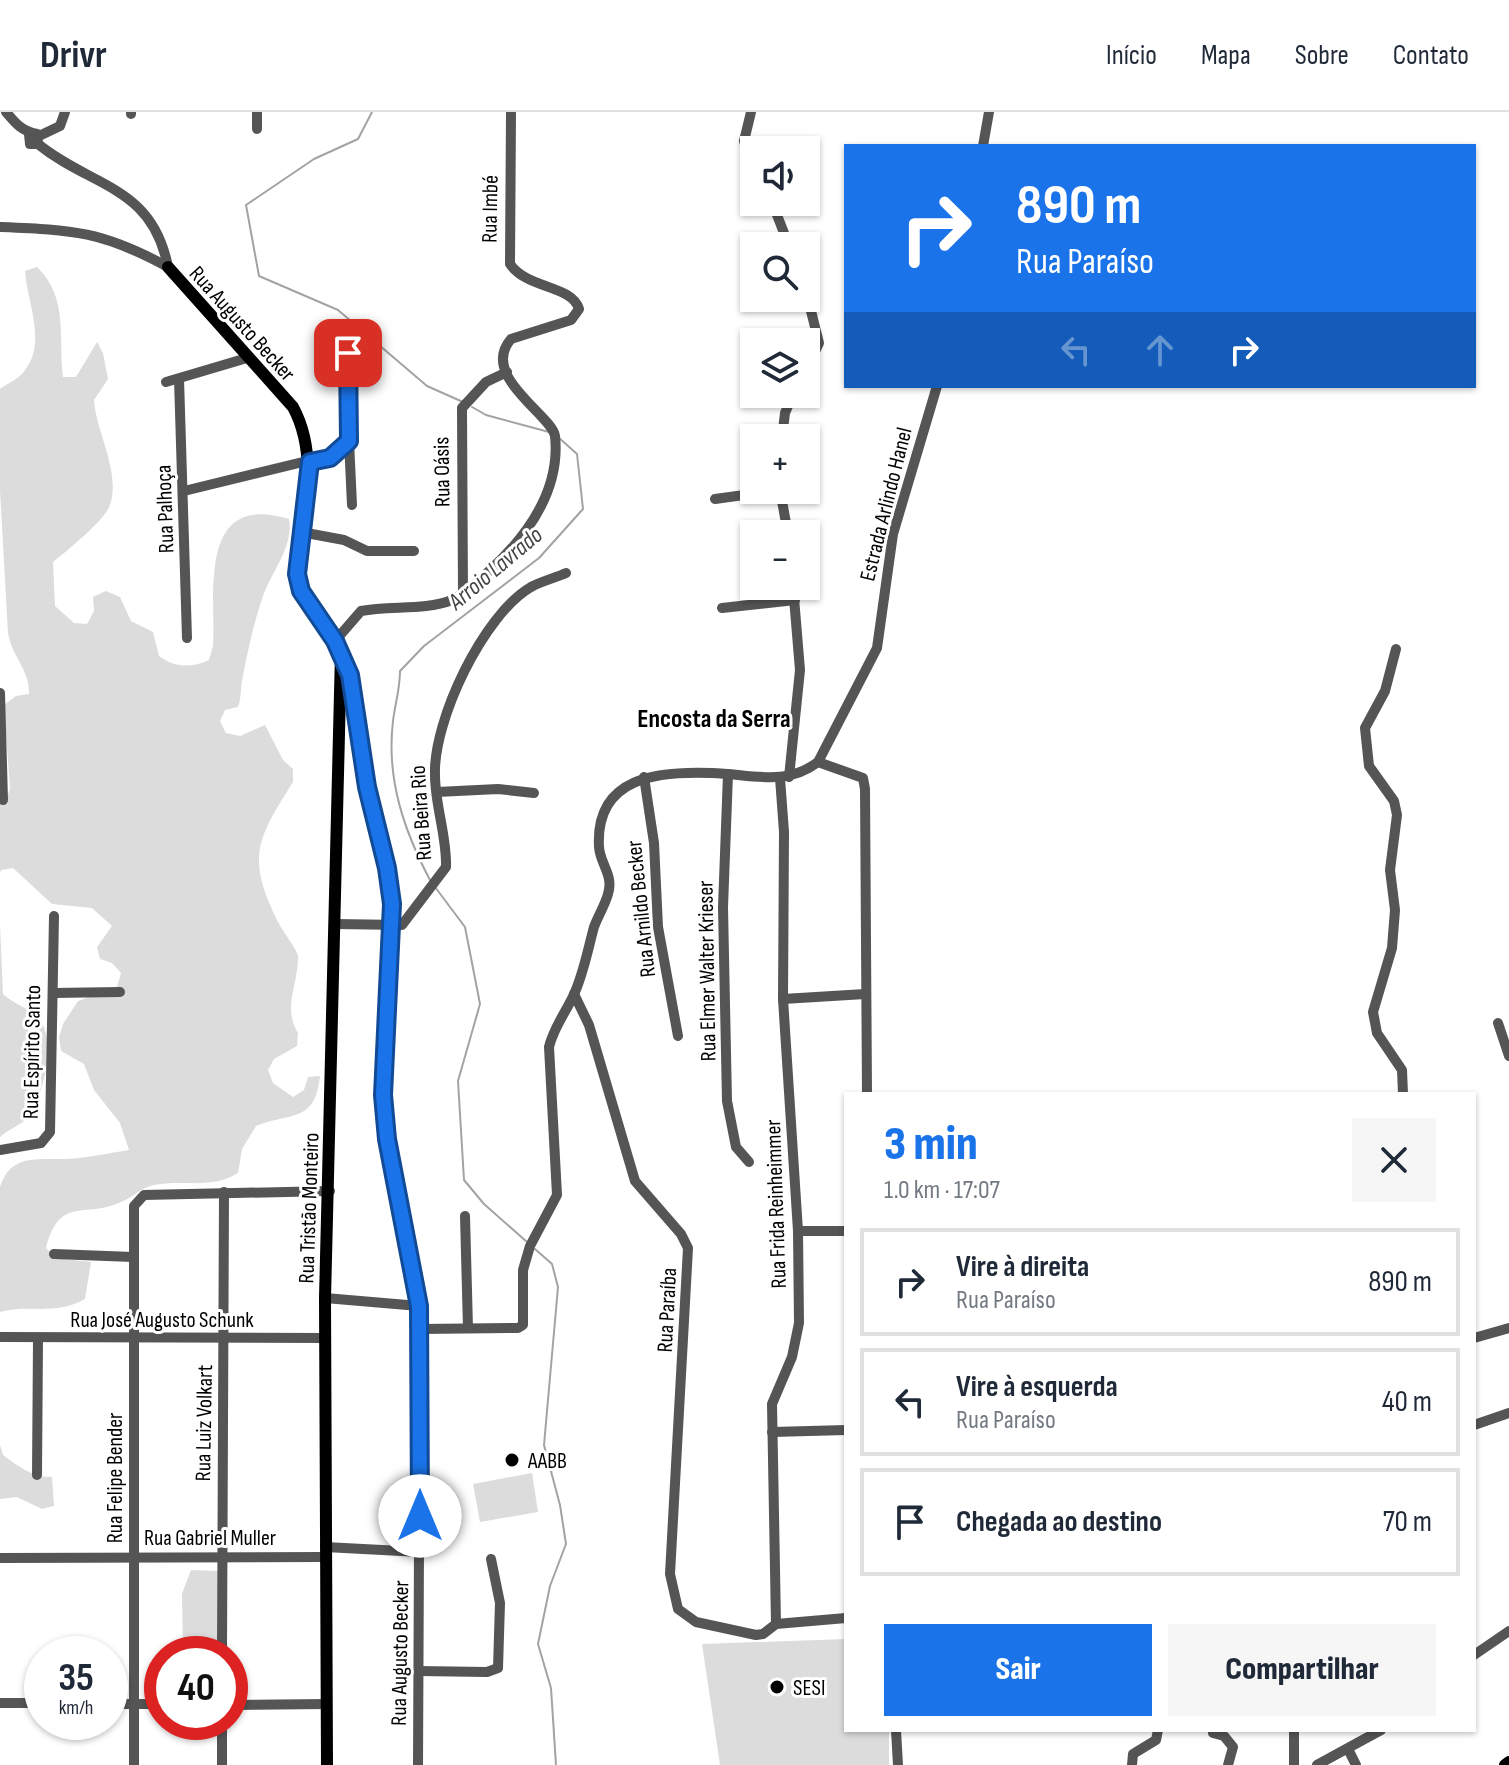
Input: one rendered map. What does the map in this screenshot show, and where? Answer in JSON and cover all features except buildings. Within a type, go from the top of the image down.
[{"type":"main road","name":"Rua Augusto Becker","points":[[168,267],[293,407],[308,441],[310,462],[297,574],[301,591],[338,647]]},
{"type":"main road","name":"Rua Tristão Monteiro","points":[[327,1765],[325,1298],[330,1191],[338,647]]},
{"type":"street","name":"Rua Augusto Becker","points":[[6,112],[35,138],[124,193],[142,209],[163,246],[168,267]]},
{"type":"street","points":[[35,138],[60,126],[65,112]]},
{"type":"street","points":[[257,112],[257,129]]},
{"type":"street","name":"Rua Imbé","points":[[507,372],[505,354],[511,339],[571,320],[579,309],[576,300],[569,294],[527,280],[510,264],[511,112]]},
{"type":"street","points":[[745,136],[751,112]]},
{"type":"street","points":[[983,144],[989,112]]},
{"type":"street","points":[[0,227],[73,231],[113,239],[168,267]]},
{"type":"street","points":[[348,353],[352,505]]},
{"type":"street","points":[[166,382],[247,358]]},
{"type":"street","points":[[338,647],[361,611],[449,601],[463,595],[510,552],[535,521],[550,475],[555,437],[551,423],[523,401],[507,372]]},
{"type":"street","name":"Rua Oásis","points":[[463,595],[462,408],[495,376],[507,372]]},
{"type":"street","name":"Rua Palhoça","points":[[179,379],[187,638]]},
{"type":"street","name":"Estrada Arlindo Hanel","points":[[818,762],[877,648],[893,534],[936,388]]},
{"type":"street","points":[[184,491],[330,458],[349,441]]},
{"type":"street","points":[[715,499],[740,496]]},
{"type":"street","points":[[301,532],[344,540],[367,551],[414,551]]},
{"type":"street","name":"Rua Beira Rio","points":[[391,928],[402,925],[446,867],[437,792],[437,747],[449,709],[480,641],[529,588],[566,573]]},
{"type":"street","points":[[722,608],[795,600]]},
{"type":"street","name":"Rua Frida Reinheimmer","points":[[776,1624],[772,1404],[797,1340],[798,1231],[783,999],[785,778],[800,670],[795,600]]},
{"type":"street","name":"Rua Augusto Becker","points":[[338,647],[350,675],[367,787],[387,868],[391,928],[383,1095],[387,1139],[419,1306],[418,1765]]},
{"type":"street","points":[[1396,649],[1385,691],[1365,728],[1369,766],[1394,801],[1397,815],[1391,859],[1395,910],[1392,948],[1373,1012],[1377,1033],[1402,1070],[1403,1092]]},
{"type":"street","points":[[0,693],[3,800]]},
{"type":"street","points":[[420,1329],[523,1325],[523,1270],[533,1241],[557,1195],[549,1047],[553,1032],[574,994],[611,883],[599,852],[599,828],[605,809],[621,791],[644,777],[667,772],[785,778],[818,762],[863,778],[867,1092]]},
{"type":"street","name":"Rua Elmer Walter Krieser","points":[[728,774],[723,907],[727,1101],[736,1147],[749,1162]]},
{"type":"street","name":"Rua Arnildo Becker","points":[[644,777],[654,843],[658,927],[678,1036]]},
{"type":"street","points":[[437,792],[498,789],[534,793]]},
{"type":"street","name":"Rua Espírito Santo","points":[[0,1150],[41,1143],[50,1132],[54,916]]},
{"type":"street","points":[[335,924],[391,928]]},
{"type":"street","points":[[53,993],[120,992]]},
{"type":"street","name":"Rua Paraíba","points":[[574,994],[589,1025],[635,1181],[681,1234],[688,1248],[670,1574],[678,1609],[696,1622],[756,1635],[763,1634],[776,1624]]},
{"type":"street","points":[[783,999],[865,994]]},
{"type":"street","points":[[1498,1023],[1509,1056]]},
{"type":"street","points":[[224,1192],[330,1191]]},
{"type":"street","name":"Rua Felipe Bender","points":[[134,1765],[134,1206],[144,1195],[224,1192]]},
{"type":"street","name":"Rua Luiz Volkart","points":[[222,1636],[224,1192]]},
{"type":"street","points":[[465,1216],[468,1328]]},
{"type":"street","points":[[798,1231],[844,1231]]},
{"type":"street","points":[[54,1254],[133,1257]]},
{"type":"street","points":[[325,1298],[419,1306]]},
{"type":"street","points":[[1476,1337],[1509,1328]]},
{"type":"street","name":"Rua José Augusto Schunk","points":[[0,1337],[38,1340],[325,1338]]},
{"type":"street","points":[[37,1475],[38,1340]]},
{"type":"street","points":[[1476,1424],[1509,1413]]},
{"type":"street","points":[[772,1432],[844,1430]]},
{"type":"street","name":"Rua Gabriel Muller","points":[[0,1558],[420,1552]]},
{"type":"street","points":[[418,1671],[487,1672],[498,1668],[500,1603],[491,1559]]},
{"type":"street","points":[[776,1624],[844,1618]]},
{"type":"street","points":[[1476,1654],[1509,1631]]},
{"type":"street","points":[[0,1703],[24,1703]]},
{"type":"street","points":[[128,1704],[144,1704]]},
{"type":"street","points":[[248,1705],[327,1704]]},
{"type":"street","points":[[896,1732],[898,1765]]},
{"type":"street","points":[[1132,1765],[1133,1754],[1156,1740],[1158,1732]]},
{"type":"street","points":[[1294,1732],[1294,1765]]},
{"type":"street","points":[[1317,1765],[1378,1732]]},
{"type":"street","points":[[1213,1733],[1224,1736],[1233,1747],[1228,1765]]},
{"type":"street","points":[[222,1740],[222,1765]]},
{"type":"street","points":[[1348,1749],[1356,1765]]},
{"type":"shaded area","points":[[37,267],[47,279],[58,305],[63,377],[76,377],[97,342],[103,353],[108,379],[94,400],[112,479],[110,505],[93,527],[53,562],[55,606],[74,623],[87,624],[94,611],[93,597],[106,591],[120,597],[131,621],[153,632],[159,656],[177,665],[202,663],[209,660],[213,646],[214,575],[225,533],[239,520],[259,514],[289,519],[285,549],[263,596],[254,626],[238,707],[225,710],[220,721],[226,733],[240,736],[265,725],[283,760],[293,769],[293,782],[264,833],[259,862],[267,897],[278,923],[298,955],[291,1005],[293,1024],[298,1033],[297,1046],[274,1059],[268,1070],[273,1083],[293,1097],[304,1090],[308,1077],[320,1076],[313,1102],[307,1109],[256,1126],[242,1149],[238,1173],[207,1183],[150,1186],[108,1207],[75,1212],[58,1221],[46,1248],[56,1258],[91,1262],[85,1299],[64,1307],[0,1312],[0,1187],[11,1168],[36,1159],[75,1158],[129,1150],[120,1123],[94,1090],[84,1064],[61,1051],[59,1037],[63,1024],[78,1001],[117,987],[121,973],[112,963],[100,959],[97,947],[112,926],[92,908],[52,904],[13,868],[1,870],[0,874],[0,799],[5,802],[10,789],[4,705],[16,696],[29,694],[29,685],[8,633],[0,491],[0,389],[25,370],[35,347],[25,271]]},
{"type":"shaded area","points":[[0,925],[3,994],[39,1019],[48,1051],[41,1089],[33,1110],[23,1122],[0,1137]]},
{"type":"shaded area","points":[[0,1445],[3,1455],[20,1467],[38,1476],[52,1477],[54,1506],[42,1509],[17,1497],[0,1499]]},
{"type":"shaded area","points":[[532,1473],[538,1512],[480,1522],[473,1484]]},
{"type":"shaded area","points":[[191,1570],[218,1571],[219,1636],[183,1636],[182,1594]]},
{"type":"shaded area","name":"SESI","points":[[844,1639],[844,1732],[889,1732],[889,1765],[720,1765],[702,1644]]},
{"type":"waterway","name":"Arroio Lavrado","points":[[372,112],[358,139],[314,159],[246,205],[259,276],[338,310],[427,386],[463,402]]},
{"type":"waterway","name":"Arroio Lavrado","points":[[472,407],[486,415],[549,432]]},
{"type":"waterway","name":"Arroio Lavrado","points":[[431,882],[405,824],[395,784],[392,742],[400,671],[424,646],[539,558],[583,509],[577,454],[558,437]]},
{"type":"waterway","name":"Arroio Lavrado","points":[[435,887],[465,927],[480,1004],[458,1081],[464,1180],[484,1204],[527,1242]]},
{"type":"waterway","points":[[535,1249],[552,1264],[558,1287],[544,1445],[560,1505],[566,1544],[550,1586],[538,1644],[551,1688],[556,1765]]},
{"type":"place","name":"AABB","points":[[512,1460]]},
{"type":"place","name":"SESI","points":[[777,1687]]},
{"type":"district","name":"Encosta da Serra","points":[[714,718]]},
{"type":"route","points":[[348,353],[349,441],[330,458],[310,462],[297,574],[301,591],[335,641],[350,675],[367,787],[387,868],[392,904],[383,1095],[387,1139],[419,1306],[420,1516]]}]
